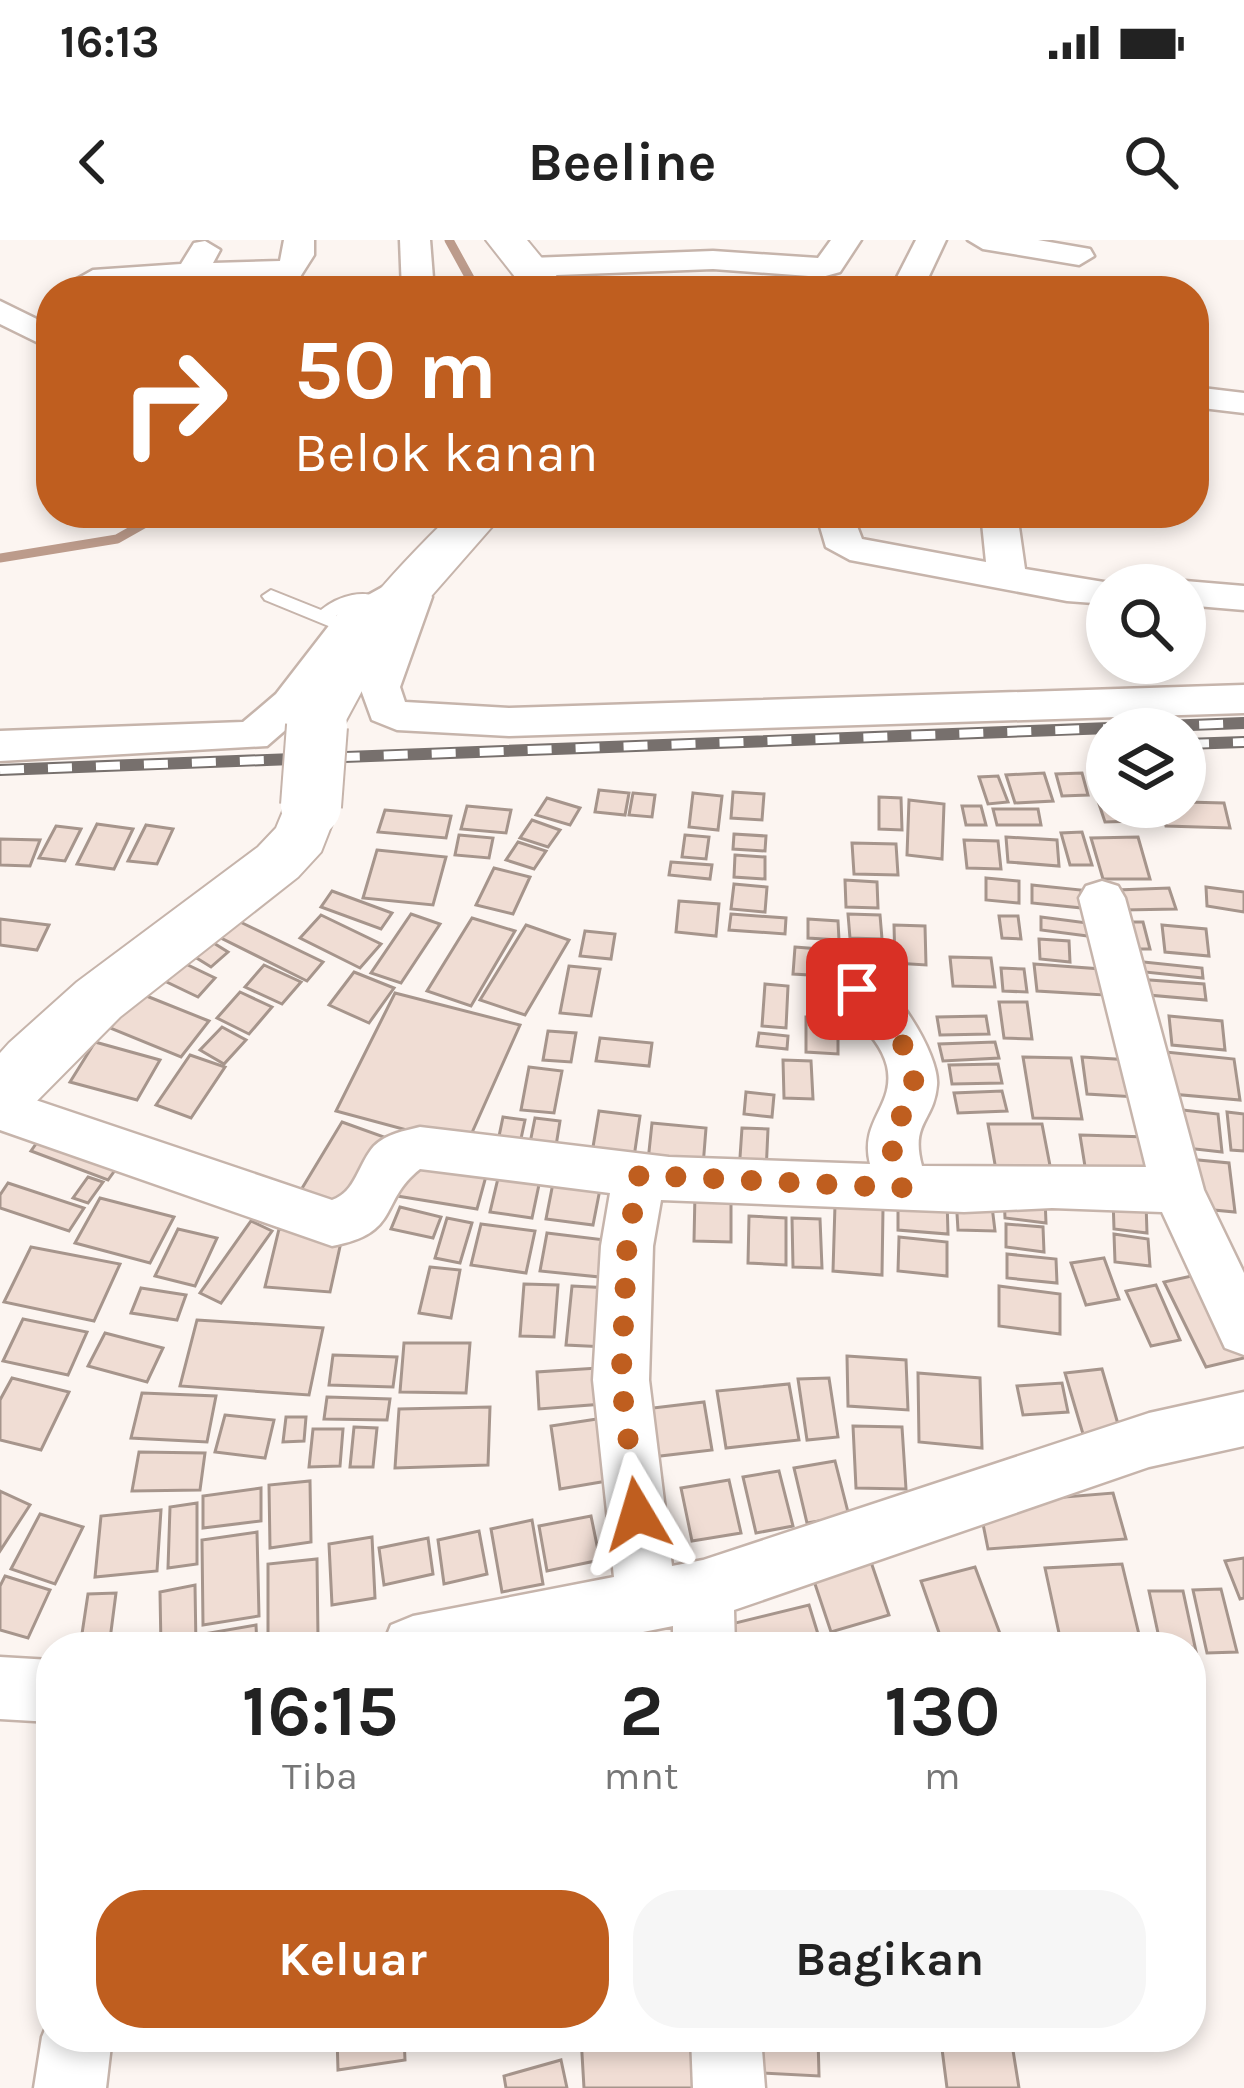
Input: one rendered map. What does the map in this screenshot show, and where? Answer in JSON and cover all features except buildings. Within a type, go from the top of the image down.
[{"type":"main road","points":[[11,1066],[149,955],[278,862],[301,837],[311,806],[317,727],[371,605],[461,528]]},
{"type":"street","points":[[191,276],[211,240]]},
{"type":"street","points":[[238,276],[289,270],[299,255],[299,240]]},
{"type":"street","points":[[415,240],[417,276]]},
{"type":"street","points":[[528,266],[713,260],[829,266],[846,240]]},
{"type":"street","points":[[913,276],[931,240]]},
{"type":"street","points":[[983,240],[1079,256]]},
{"type":"street","points":[[0,310],[36,330]]},
{"type":"street","points":[[1209,399],[1244,403]]},
{"type":"street","points":[[836,528],[838,539],[850,548],[1086,590]]},
{"type":"street","points":[[1001,528],[1007,576]]},
{"type":"street","points":[[1206,595],[1244,598]]},
{"type":"street","points":[[0,746],[252,736],[276,722],[371,605],[413,597],[380,687],[386,710],[397,716],[509,722],[1244,699]]},
{"type":"street","points":[[1102,898],[1178,1190],[1244,1330]]},
{"type":"street","points":[[857,989],[890,1026],[909,1056],[914,1076],[912,1096],[890,1142],[902,1188]]},
{"type":"street","points":[[0,1108],[332,1223],[350,1223],[359,1216],[402,1149],[420,1148],[639,1175],[902,1188],[1178,1190]]},
{"type":"street","points":[[639,1175],[627,1246],[621,1380],[685,1614]]},
{"type":"street","points":[[537,1632],[685,1614],[1150,1440],[1244,1419]]},
{"type":"street","points":[[0,1688],[36,1690]]},
{"type":"street","points":[[70,2088],[75,2052]]},
{"type":"street","points":[[727,2052],[729,2088]]},
{"type":"lane","points":[[271,596],[371,605]]},
{"type":"waterway","points":[[449,240],[469,276]]},
{"type":"waterway","points":[[0,558],[117,539],[136,528]]},
{"type":"railway","points":[[0,770],[1244,723]]},
{"type":"railway","points":[[1206,743],[1244,742]]},
{"type":"route","points":[[637,1514],[621,1380],[627,1246],[639,1175],[902,1188],[890,1142],[912,1096],[914,1076],[909,1056],[890,1026],[857,989]]}]
